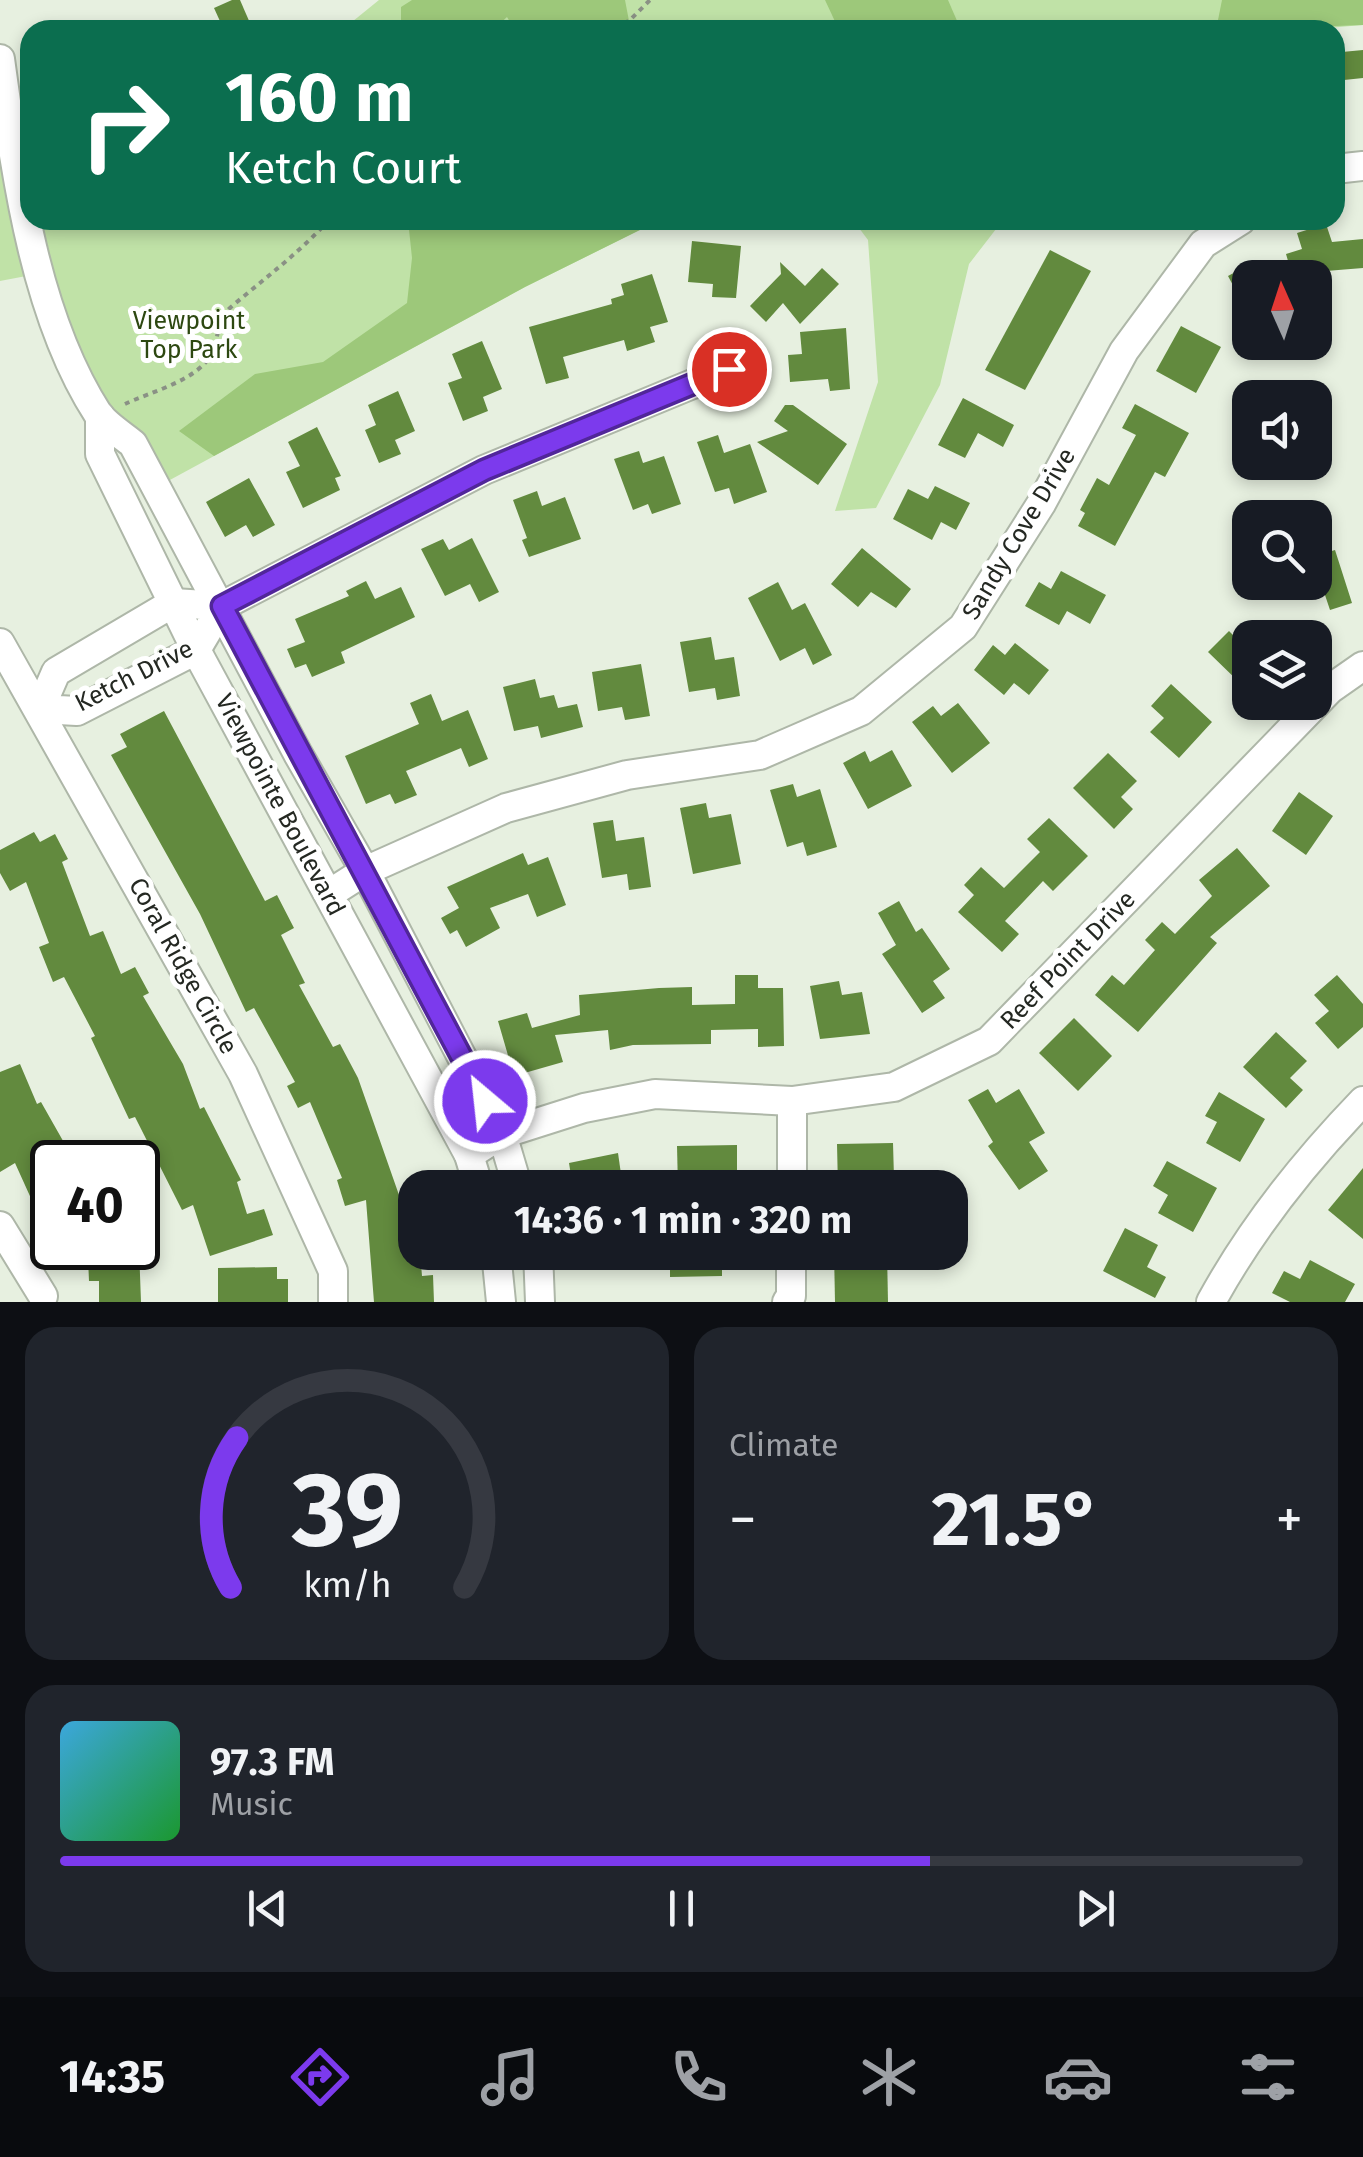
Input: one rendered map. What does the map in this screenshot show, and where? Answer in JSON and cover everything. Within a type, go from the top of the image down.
[{"type":"street","name":"Viewpointe Boulevard","points":[[0,60],[11,156],[20,190]]},
{"type":"street","name":"Viewpointe Boulevard","points":[[31,230],[59,334],[100,416],[133,444],[222,606],[502,1134],[513,1170]]},
{"type":"street","name":"Sandy Cove Drive","points":[[329,894],[365,871],[506,808],[628,775],[760,755],[861,711],[962,626],[1042,504],[1124,351],[1203,244],[1225,230]]},
{"type":"street","points":[[222,606],[484,470],[729,369]]},
{"type":"street","name":"Viewpointe Boulevard","points":[[100,416],[100,454],[196,650],[469,1154],[474,1170]]},
{"type":"street","name":"Ketch Drive","points":[[173,603],[222,606],[196,650],[78,711],[40,710],[56,672],[173,603]]},
{"type":"street","name":"Coral Ridge Circle","points":[[0,643],[258,1105],[333,1271],[333,1302]]},
{"type":"street","name":"Reef Point Drive","points":[[469,1154],[502,1134],[584,1108],[655,1094],[792,1101],[894,1087],[989,1041],[1330,689],[1363,666]]},
{"type":"street","points":[[792,1101],[792,1170]]},
{"type":"street","points":[[1211,1302],[1240,1248],[1316,1150],[1363,1101]]},
{"type":"street","points":[[0,1226],[42,1296]]},
{"type":"street","points":[[497,1270],[500,1302]]},
{"type":"street","points":[[539,1270],[540,1302]]},
{"type":"street","points":[[787,1302],[792,1296],[792,1270]]},
{"type":"path","points":[[630,20],[650,0]]},
{"type":"path","points":[[100,416],[196,371],[211,354],[216,327],[228,310],[270,277],[319,230]]},
{"type":"green space","points":[[379,0],[1363,0],[1363,25],[1345,26],[1345,20],[354,20]]},
{"type":"green space","points":[[412,0],[625,0],[629,20],[401,20],[401,7]]},
{"type":"green space","points":[[825,0],[948,0],[957,20],[834,20]]},
{"type":"green space","points":[[1222,0],[1363,0],[1363,25],[1345,26],[1345,20],[1218,20]]},
{"type":"green space","name":"Viewpoint Top Park","points":[[20,131],[20,230],[640,230],[525,287],[157,487],[100,416],[42,273],[0,281],[0,132]]},
{"type":"green space","points":[[409,230],[640,230],[525,287],[214,456],[179,431],[255,374],[323,362],[407,303],[412,258]]},
{"type":"green space","points":[[860,230],[995,230],[969,264],[940,385],[876,508],[835,511],[878,382],[868,240]]},
{"type":"building","points":[[240,0],[249,20],[219,20],[214,8]]},
{"type":"building","points":[[1363,50],[1363,78],[1345,80],[1345,52]]},
{"type":"building","points":[[1307,230],[1328,230],[1332,242],[1363,239],[1363,268],[1332,271],[1332,260],[1288,260],[1286,254],[1302,249],[1297,233]]},
{"type":"building","points":[[692,241],[741,246],[736,298],[712,297],[713,284],[688,282]]},
{"type":"building","points":[[1050,250],[1091,271],[1025,390],[985,370]]},
{"type":"building","points":[[780,262],[805,286],[822,268],[839,284],[800,324],[783,303],[766,322],[750,306],[781,274]]},
{"type":"building","points":[[652,274],[668,322],[650,327],[655,342],[627,351],[624,340],[563,357],[569,378],[546,384],[529,327],[612,304],[611,299],[624,295],[621,284]]},
{"type":"building","points":[[1181,326],[1221,347],[1196,393],[1156,371]]},
{"type":"building","points":[[846,328],[850,389],[830,391],[828,379],[790,382],[788,355],[802,354],[800,332]]},
{"type":"building","points":[[482,341],[502,389],[483,397],[488,411],[463,421],[448,383],[462,378],[452,354]]},
{"type":"building","points":[[398,391],[415,431],[395,440],[401,454],[379,463],[365,430],[376,425],[368,405]]},
{"type":"building","points":[[963,398],[1014,425],[1003,447],[978,433],[965,458],[938,445]]},
{"type":"building","points":[[1135,404],[1189,433],[1165,477],[1155,472],[1115,546],[1078,526],[1085,513],[1080,510],[1097,478],[1109,485],[1136,435],[1122,428]]},
{"type":"building","points":[[785,405],[793,405],[847,444],[818,485],[757,442],[788,431],[774,421]]},
{"type":"building","points":[[317,427],[341,476],[335,478],[340,490],[303,508],[286,472],[300,466],[288,442]]},
{"type":"building","points":[[718,435],[724,453],[750,444],[767,492],[734,504],[729,488],[715,492],[697,442]]},
{"type":"building","points":[[639,451],[643,463],[664,456],[681,504],[652,514],[648,504],[633,510],[614,459]]},
{"type":"building","points":[[249,478],[275,525],[253,537],[246,525],[225,537],[206,502]]},
{"type":"building","points":[[935,486],[970,503],[956,530],[941,522],[932,540],[893,519],[908,489],[928,499]]},
{"type":"building","points":[[537,491],[542,506],[565,497],[581,539],[529,557],[522,540],[527,538],[513,500]]},
{"type":"building","points":[[472,538],[499,592],[479,602],[470,584],[445,596],[421,549],[443,539],[449,550]]},
{"type":"building","points":[[862,548],[911,589],[896,608],[871,592],[858,607],[831,584]]},
{"type":"building","points":[[1335,550],[1352,603],[1330,610],[1327,600],[1332,600]]},
{"type":"building","points":[[1061,571],[1106,595],[1090,624],[1067,611],[1059,625],[1025,606],[1039,582],[1051,589]]},
{"type":"building","points":[[366,581],[375,599],[401,587],[415,617],[341,652],[345,663],[312,677],[306,664],[295,668],[287,649],[305,642],[295,619],[349,596],[346,591]]},
{"type":"building","points":[[778,582],[792,610],[805,603],[832,655],[813,665],[805,648],[780,661],[748,598]]},
{"type":"building","points":[[1229,631],[1232,675],[1208,652]]},
{"type":"building","points":[[711,637],[715,660],[734,657],[740,696],[717,700],[715,688],[689,692],[680,642]]},
{"type":"building","points":[[1015,643],[1049,670],[1029,695],[1014,683],[1004,695],[974,670],[993,645],[1005,655]]},
{"type":"building","points":[[641,664],[650,716],[625,720],[622,707],[598,711],[592,672]]},
{"type":"building","points":[[535,679],[540,698],[554,695],[558,708],[577,704],[583,727],[541,738],[538,726],[514,731],[503,687]]},
{"type":"building","points":[[1171,684],[1212,722],[1179,758],[1150,732],[1164,718],[1151,706]]},
{"type":"building","points":[[431,694],[442,721],[468,710],[488,759],[469,767],[461,748],[406,771],[417,795],[395,804],[390,794],[366,804],[345,756],[419,724],[410,703]]},
{"type":"building","points":[[958,703],[990,743],[952,773],[912,722],[933,706],[941,716]]},
{"type":"building","points":[[164,711],[265,901],[277,895],[294,928],[281,935],[305,983],[299,985],[333,1047],[340,1044],[358,1078],[398,1192],[398,1270],[422,1270],[422,1276],[433,1275],[434,1302],[374,1302],[366,1200],[345,1206],[337,1180],[342,1178],[310,1102],[298,1108],[287,1086],[295,1082],[254,1008],[246,1012],[200,914],[111,755],[127,747],[120,734]]},
{"type":"building","points":[[892,750],[912,786],[868,809],[843,763],[865,751],[870,762]]},
{"type":"building","points":[[1108,753],[1137,781],[1121,797],[1133,809],[1114,829],[1073,788]]},
{"type":"building","points":[[793,784],[797,797],[820,789],[837,847],[807,856],[803,842],[787,847],[770,790]]},
{"type":"building","points":[[1299,792],[1333,816],[1306,855],[1272,831]]},
{"type":"building","points":[[706,803],[709,818],[731,814],[741,864],[693,874],[680,808]]},
{"type":"building","points":[[1049,818],[1088,856],[1053,891],[1043,881],[1005,921],[1019,934],[1002,952],[958,912],[974,895],[964,885],[981,867],[1004,888],[1040,852],[1027,839]]},
{"type":"building","points":[[613,820],[616,841],[644,837],[651,887],[629,890],[627,874],[602,878],[593,823]]},
{"type":"building","points":[[34,832],[40,842],[55,834],[68,859],[62,862],[90,936],[103,931],[121,974],[135,967],[149,993],[143,996],[183,1064],[200,1109],[204,1107],[241,1180],[237,1182],[247,1214],[264,1209],[273,1235],[210,1256],[193,1205],[182,1210],[160,1166],[160,1140],[147,1140],[135,1117],[129,1119],[91,1038],[95,1036],[64,977],[53,982],[39,947],[49,943],[26,882],[10,891],[0,873],[0,850]]},
{"type":"building","points":[[1237,848],[1270,886],[1210,937],[1217,943],[1138,1032],[1095,995],[1112,975],[1124,985],[1155,950],[1145,940],[1162,922],[1175,934],[1212,896],[1199,880]]},
{"type":"building","points":[[523,853],[528,865],[548,857],[566,905],[537,917],[528,894],[490,908],[500,928],[466,947],[457,930],[450,934],[441,918],[459,908],[447,887]]},
{"type":"building","points":[[899,901],[916,932],[922,928],[950,969],[933,981],[945,998],[922,1013],[882,954],[896,945],[878,913]]},
{"type":"building","points":[[735,975],[758,975],[758,988],[783,988],[784,1046],[758,1047],[758,1029],[711,1030],[711,1044],[633,1045],[610,1050],[608,1030],[555,1035],[563,1062],[514,1076],[498,1021],[527,1013],[532,1028],[580,1015],[579,995],[659,988],[692,987],[692,1005],[735,1004]]},
{"type":"building","points":[[1337,975],[1363,1004],[1363,1027],[1338,1049],[1315,1023],[1329,1011],[1314,995]]},
{"type":"building","points":[[839,981],[842,995],[862,992],[870,1034],[820,1039],[810,986]]},
{"type":"building","points":[[1074,1018],[1112,1056],[1078,1091],[1039,1053]]},
{"type":"building","points":[[1276,1032],[1307,1061],[1290,1078],[1303,1090],[1286,1108],[1243,1067]]},
{"type":"building","points":[[20,1064],[37,1104],[41,1102],[63,1140],[30,1140],[30,1196],[15,1163],[0,1172],[0,1072]]},
{"type":"building","points":[[988,1089],[996,1103],[1019,1089],[1045,1133],[1029,1142],[1048,1171],[1019,1190],[988,1146],[993,1142],[968,1100]]},
{"type":"building","points":[[1219,1092],[1265,1119],[1240,1162],[1206,1143],[1217,1122],[1205,1116]]},
{"type":"building","points":[[893,1143],[894,1170],[838,1170],[837,1144]]},
{"type":"building","points":[[737,1145],[737,1170],[678,1170],[677,1146]]},
{"type":"building","points":[[618,1153],[620,1170],[570,1170],[569,1163]]},
{"type":"building","points":[[1167,1161],[1217,1188],[1193,1232],[1158,1213],[1168,1195],[1153,1186]]},
{"type":"building","points":[[1363,1168],[1363,1239],[1328,1210]]},
{"type":"building","points":[[1125,1228],[1158,1245],[1147,1267],[1166,1277],[1155,1298],[1103,1271]]},
{"type":"building","points":[[1310,1260],[1355,1284],[1345,1302],[1290,1302],[1272,1293],[1284,1271],[1300,1279]]},
{"type":"building","points":[[277,1267],[277,1279],[288,1279],[288,1302],[218,1302],[218,1268]]},
{"type":"building","points":[[89,1270],[140,1270],[141,1302],[99,1302],[99,1281],[89,1281]]},
{"type":"building","points":[[670,1270],[722,1270],[722,1276],[670,1277]]},
{"type":"building","points":[[834,1270],[887,1270],[888,1302],[835,1302]]},
{"type":"route","points":[[485,1101],[222,606],[484,470],[729,369]]}]
